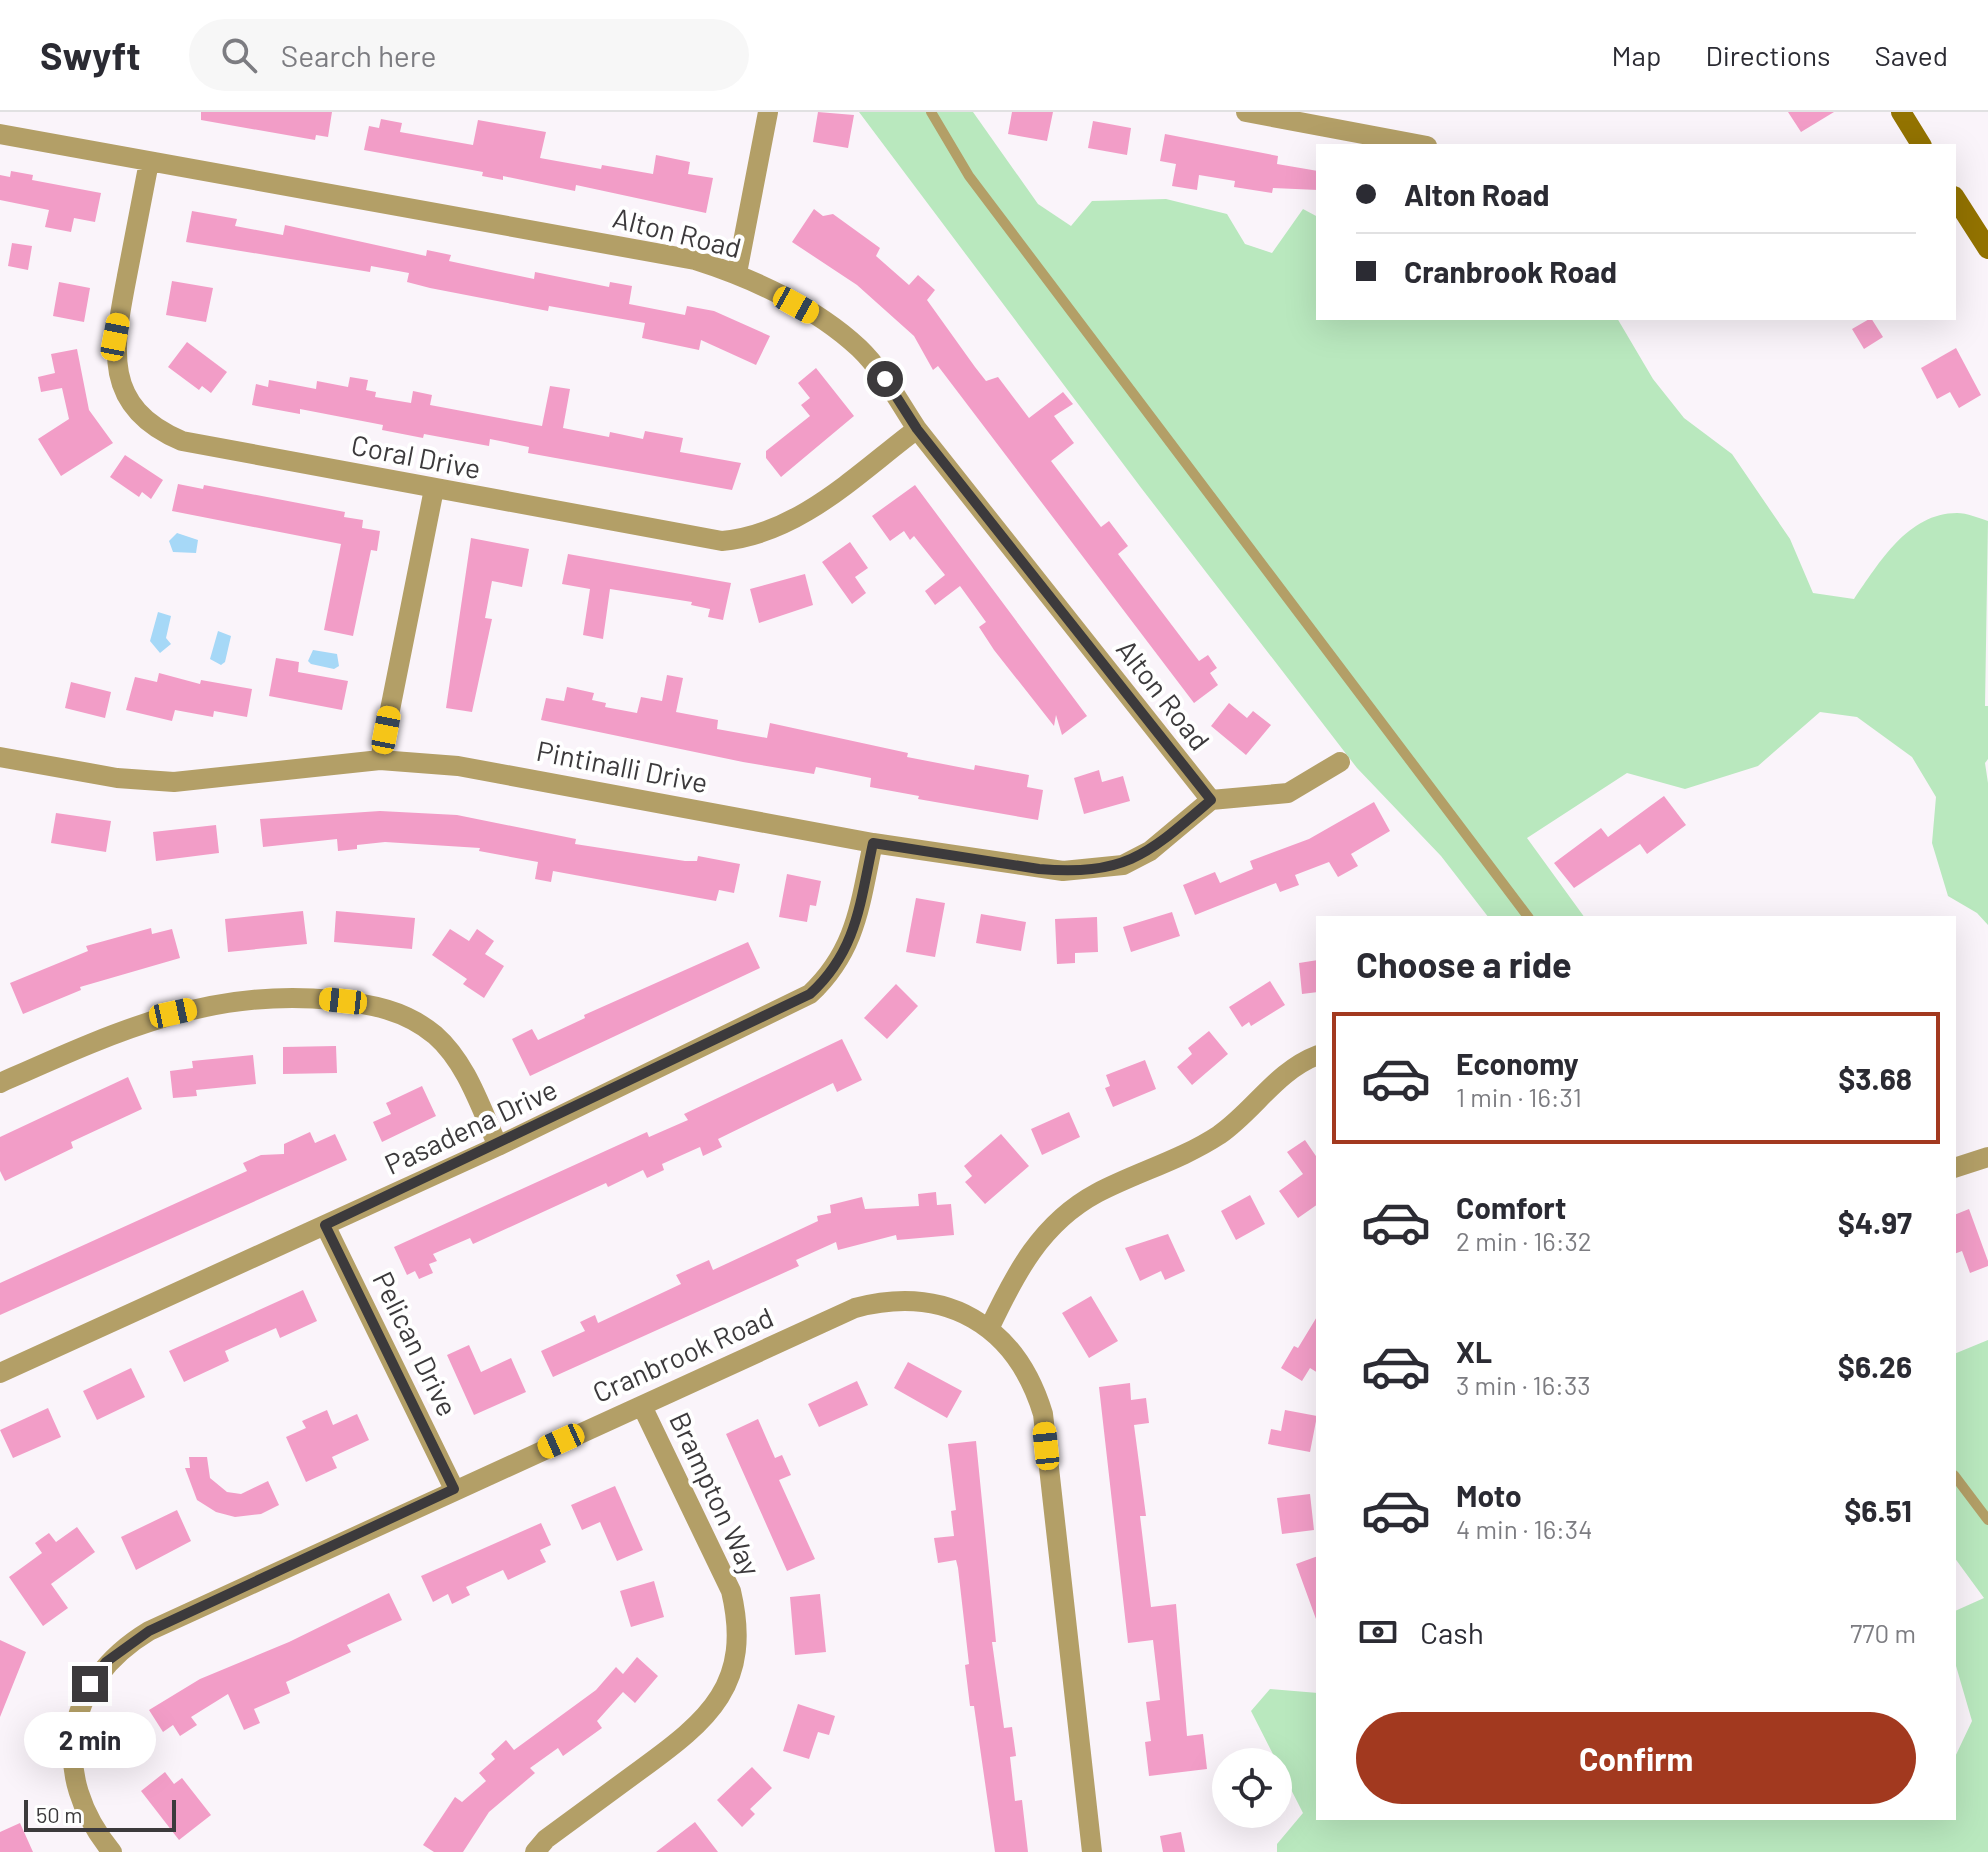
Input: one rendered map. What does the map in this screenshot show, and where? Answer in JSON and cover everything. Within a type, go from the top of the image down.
[{"type":"main road","points":[[1901,112],[1921,144]]},
{"type":"main road","points":[[1956,199],[1988,249]]},
{"type":"street","points":[[737,273],[768,112]]},
{"type":"street","points":[[1246,112],[1416,144]]},
{"type":"street","name":"Alton Road","points":[[0,134],[695,260],[737,273],[816,316],[859,348],[885,379],[917,429],[1211,800]]},
{"type":"street","name":"Coral Drive","points":[[149,162],[114,357],[128,399],[143,419],[182,441],[694,538],[748,538],[794,520],[917,429]]},
{"type":"street","points":[[380,760],[434,489]]},
{"type":"street","name":"Pintinalli Drive","points":[[0,757],[117,778],[174,782],[380,760],[458,766],[873,843],[1063,871],[1123,865],[1150,851],[1211,800]]},
{"type":"street","points":[[1211,800],[1288,793],[1340,762]]},
{"type":"street","name":"Pasadena Drive","points":[[0,1373],[498,1146],[810,994],[835,968],[853,933],[873,843]]},
{"type":"street","points":[[0,1083],[124,1028],[214,1004],[290,998],[371,1004],[395,1011],[437,1037],[468,1079],[498,1146]]},
{"type":"street","points":[[989,1329],[1028,1254],[1072,1210],[1097,1193],[1194,1150],[1221,1134],[1286,1071],[1316,1056]]},
{"type":"street","points":[[1956,1167],[1988,1157]]},
{"type":"street","name":"Pelican Drive","points":[[325,1225],[454,1489]]},
{"type":"street","name":"Cranbrook Road","points":[[112,1852],[84,1809],[73,1761],[80,1707],[106,1662],[149,1631],[454,1489],[855,1308],[879,1301],[934,1303],[962,1312],[989,1329],[1022,1364],[1043,1414],[1092,1852]]},
{"type":"street","name":"Brampton Way","points":[[535,1852],[546,1839],[690,1734],[723,1695],[734,1668],[738,1617],[731,1591],[642,1406]]},
{"type":"lane","points":[[931,112],[969,176],[1527,916]]},
{"type":"lane","points":[[1956,1478],[1988,1520]]},
{"type":"green space","points":[[859,112],[973,112],[1038,204],[1071,226],[1092,201],[1166,199],[1227,214],[1245,244],[1272,253],[1303,209],[1316,216],[1316,320],[1618,320],[1653,379],[1684,418],[1732,454],[1790,539],[1813,593],[1854,599],[1896,542],[1924,521],[1957,513],[1988,521],[1985,706],[1988,706],[1988,759],[1985,763],[1988,783],[1988,925],[1977,913],[1948,896],[1932,843],[1936,797],[1912,757],[1857,717],[1820,712],[1758,766],[1685,789],[1627,773],[1527,838],[1584,916],[1487,916],[1441,856],[1357,768],[1142,489]]},
{"type":"green space","points":[[1988,1340],[1988,1852],[1277,1852],[1277,1844],[1303,1813],[1292,1791],[1292,1748],[1270,1748],[1251,1711],[1270,1689],[1316,1693],[1316,1820],[1956,1820],[1956,1755],[1972,1721],[1956,1666],[1956,1611],[1984,1598],[1956,1560],[1956,1353]]},
{"type":"water","points":[[177,533],[198,540],[196,553],[173,552],[169,541]]},
{"type":"water","points":[[158,612],[171,616],[166,638],[171,644],[160,653],[150,641]]},
{"type":"water","points":[[218,631],[231,636],[225,662],[221,665],[210,659]]},
{"type":"water","points":[[313,650],[337,654],[339,666],[334,669],[311,664],[308,661]]},
{"type":"building","points":[[201,112],[332,112],[328,137],[316,135],[315,140],[201,120]]},
{"type":"building","points":[[818,112],[854,115],[848,148],[813,142]]},
{"type":"building","points":[[1012,112],[1053,112],[1047,141],[1008,134]]},
{"type":"building","points":[[1788,112],[1834,112],[1801,132]]},
{"type":"building","points":[[381,119],[402,123],[400,132],[473,145],[478,120],[546,132],[540,158],[601,169],[602,165],[653,174],[656,155],[690,162],[688,174],[713,178],[706,213],[576,185],[575,191],[503,176],[503,180],[482,176],[483,172],[364,150],[369,126],[379,128]]},
{"type":"building","points":[[1093,121],[1131,128],[1127,155],[1088,148]]},
{"type":"building","points":[[1165,134],[1278,156],[1277,164],[1316,171],[1316,190],[1273,188],[1272,193],[1234,187],[1235,181],[1199,175],[1197,190],[1172,186],[1176,164],[1160,161]]},
{"type":"building","points":[[11,171],[33,175],[32,180],[101,193],[95,222],[74,218],[71,232],[45,227],[49,210],[0,200],[0,175],[10,177]]},
{"type":"building","points":[[814,209],[823,216],[833,214],[880,248],[876,256],[909,285],[918,275],[935,290],[927,300],[975,367],[986,381],[998,377],[1029,418],[1063,392],[1073,404],[1054,416],[1074,443],[1051,461],[1101,527],[1109,521],[1128,546],[1118,554],[1199,661],[1208,655],[1217,668],[1210,673],[1218,685],[1194,703],[938,366],[933,370],[914,336],[857,285],[792,242]]},
{"type":"building","points":[[192,211],[237,219],[235,226],[283,235],[285,225],[426,256],[427,250],[451,255],[449,261],[534,279],[535,272],[609,287],[610,282],[632,286],[629,304],[685,315],[687,306],[714,311],[770,336],[756,365],[701,340],[699,350],[642,338],[645,323],[549,306],[548,311],[430,288],[407,282],[409,273],[371,266],[370,272],[186,242]]},
{"type":"building","points":[[12,243],[32,246],[28,270],[8,266]]},
{"type":"building","points":[[172,281],[213,288],[206,322],[166,315]]},
{"type":"building","points":[[59,282],[90,288],[84,322],[53,316]]},
{"type":"building","points":[[1872,320],[1883,337],[1864,349],[1852,329]]},
{"type":"building","points":[[187,342],[227,372],[211,393],[202,386],[199,390],[168,367]]},
{"type":"building","points":[[1956,348],[1981,395],[1959,408],[1950,392],[1937,399],[1921,368]]},
{"type":"building","points":[[77,349],[89,410],[113,443],[61,476],[38,439],[69,419],[62,388],[41,392],[38,377],[55,373],[51,354]]},
{"type":"building","points":[[816,368],[854,416],[781,477],[766,458],[766,451],[810,416],[801,405],[810,398],[798,383]]},
{"type":"building","points":[[350,377],[368,380],[366,390],[376,392],[375,397],[411,403],[413,391],[432,395],[430,405],[542,426],[550,386],[570,389],[563,428],[609,437],[610,432],[643,439],[645,431],[683,438],[680,452],[741,463],[732,490],[528,453],[529,447],[490,439],[489,446],[424,434],[423,438],[382,430],[383,425],[300,409],[300,414],[252,405],[256,384],[268,387],[269,380],[316,389],[317,381],[348,387]]},
{"type":"building","points":[[125,455],[163,480],[151,499],[142,492],[139,497],[110,477]]},
{"type":"building","points":[[178,484],[203,489],[204,485],[345,512],[344,517],[363,520],[362,528],[380,531],[377,551],[371,550],[353,636],[324,630],[341,544],[172,511]]},
{"type":"building","points":[[915,485],[1087,716],[1062,735],[1056,715],[1054,726],[994,650],[979,627],[986,622],[960,586],[935,605],[925,591],[945,575],[914,536],[910,540],[904,531],[890,541],[872,516]]},
{"type":"building","points":[[471,538],[529,549],[522,587],[492,581],[485,618],[492,619],[472,712],[446,708]]},
{"type":"building","points":[[850,542],[868,568],[855,577],[866,593],[852,604],[822,562]]},
{"type":"building","points":[[568,554],[731,583],[723,620],[708,617],[710,609],[691,605],[692,602],[610,589],[603,639],[583,635],[590,589],[562,584]]},
{"type":"building","points":[[805,574],[813,605],[759,623],[750,589]]},
{"type":"building","points":[[276,658],[299,662],[298,672],[348,681],[342,710],[269,696]]},
{"type":"building","points":[[159,673],[200,684],[201,680],[252,689],[247,717],[214,711],[213,717],[175,710],[172,721],[126,710],[135,677],[157,682]]},
{"type":"building","points":[[667,675],[683,678],[676,712],[718,720],[717,729],[767,738],[770,723],[908,753],[907,757],[974,770],[975,765],[1029,775],[1027,787],[1043,790],[1038,820],[918,799],[919,796],[870,787],[871,778],[816,767],[814,774],[743,762],[541,720],[546,698],[564,701],[567,687],[594,693],[592,700],[606,703],[605,707],[637,713],[641,697],[662,701]]},
{"type":"building","points":[[71,682],[111,692],[105,718],[65,708]]},
{"type":"building","points":[[1229,703],[1247,718],[1253,711],[1271,725],[1246,755],[1211,726]]},
{"type":"building","points":[[1099,770],[1102,782],[1123,776],[1130,801],[1084,814],[1074,778]]},
{"type":"building","points":[[1664,796],[1686,825],[1647,854],[1640,844],[1574,888],[1554,863],[1601,828],[1608,837]]},
{"type":"building","points":[[1374,802],[1390,831],[1351,854],[1358,866],[1338,877],[1329,862],[1295,875],[1299,885],[1280,892],[1276,883],[1195,915],[1183,885],[1215,872],[1220,883],[1253,869],[1250,861],[1309,839]]},
{"type":"building","points":[[380,811],[457,815],[576,839],[575,844],[685,861],[697,861],[698,856],[740,864],[734,893],[719,890],[716,901],[553,871],[551,882],[535,879],[538,862],[479,851],[480,848],[385,842],[338,851],[337,839],[263,847],[260,819]]},
{"type":"building","points":[[56,813],[111,821],[106,852],[51,843]]},
{"type":"building","points":[[216,825],[219,853],[156,861],[153,832]]},
{"type":"building","points":[[787,874],[821,881],[816,906],[810,905],[807,922],[779,917]]},
{"type":"building","points":[[916,898],[945,903],[935,957],[906,952]]},
{"type":"building","points":[[303,911],[307,944],[228,952],[225,919]]},
{"type":"building","points":[[336,911],[415,918],[412,949],[334,942]]},
{"type":"building","points":[[1172,912],[1180,936],[1131,952],[1123,927]]},
{"type":"building","points":[[981,914],[1026,922],[1021,951],[976,943]]},
{"type":"building","points":[[1097,917],[1098,952],[1075,953],[1075,963],[1057,964],[1055,919]]},
{"type":"building","points":[[151,928],[152,934],[172,929],[180,958],[80,987],[81,990],[23,1014],[10,983],[88,951],[86,946]]},
{"type":"building","points":[[450,929],[469,941],[477,929],[494,941],[485,954],[504,966],[484,998],[463,984],[467,979],[432,955]]},
{"type":"building","points":[[748,942],[760,968],[530,1076],[512,1039],[532,1029],[538,1040],[585,1018],[584,1015]]},
{"type":"building","points":[[1316,960],[1316,992],[1302,994],[1299,963]]},
{"type":"building","points":[[1270,981],[1285,1005],[1251,1026],[1249,1022],[1242,1027],[1229,1007]]},
{"type":"building","points":[[896,984],[918,1006],[887,1039],[864,1018]]},
{"type":"building","points":[[1209,1031],[1228,1054],[1192,1085],[1177,1067],[1192,1054],[1188,1048]]},
{"type":"building","points":[[842,1039],[862,1080],[837,1092],[833,1083],[718,1139],[722,1147],[703,1156],[700,1147],[662,1164],[664,1170],[647,1178],[643,1170],[608,1187],[606,1183],[473,1244],[470,1238],[433,1254],[437,1261],[429,1264],[433,1273],[419,1279],[415,1271],[407,1275],[394,1247],[647,1132],[649,1137],[688,1120],[684,1114]]},
{"type":"building","points":[[336,1046],[337,1073],[283,1074],[283,1047]]},
{"type":"building","points":[[253,1055],[256,1084],[196,1090],[197,1096],[173,1098],[170,1071],[193,1068],[192,1061]]},
{"type":"building","points":[[1145,1060],[1156,1089],[1113,1107],[1105,1088],[1110,1086],[1106,1075]]},
{"type":"building","points":[[128,1077],[142,1109],[71,1142],[73,1148],[5,1181],[0,1171],[0,1137]]},
{"type":"building","points":[[422,1086],[436,1116],[382,1142],[373,1122],[391,1114],[386,1103]]},
{"type":"building","points":[[1069,1112],[1080,1137],[1042,1155],[1031,1129]]},
{"type":"building","points":[[310,1132],[315,1143],[335,1134],[347,1160],[0,1315],[0,1283],[247,1171],[243,1163],[261,1155],[284,1154],[284,1144]]},
{"type":"building","points":[[1001,1134],[1029,1166],[985,1204],[965,1182],[972,1176],[964,1166]]},
{"type":"building","points":[[1305,1140],[1316,1156],[1316,1205],[1298,1218],[1279,1191],[1303,1174],[1287,1152]]},
{"type":"building","points":[[936,1192],[937,1205],[951,1204],[954,1235],[897,1240],[896,1235],[838,1250],[836,1242],[796,1260],[799,1266],[553,1377],[541,1351],[585,1331],[580,1322],[595,1315],[598,1323],[681,1284],[676,1275],[709,1260],[713,1270],[818,1221],[817,1216],[831,1213],[830,1205],[862,1197],[865,1209],[919,1206],[918,1194]]},
{"type":"building","points":[[1250,1195],[1265,1224],[1236,1240],[1221,1211]]},
{"type":"building","points":[[1969,1209],[1988,1266],[1970,1273],[1962,1251],[1956,1253],[1956,1214]]},
{"type":"building","points":[[1168,1234],[1185,1271],[1165,1280],[1161,1271],[1140,1281],[1125,1248]]},
{"type":"building","points":[[303,1290],[317,1321],[280,1338],[276,1328],[225,1351],[229,1361],[184,1382],[169,1351]]},
{"type":"building","points":[[1091,1296],[1118,1341],[1089,1358],[1062,1313]]},
{"type":"building","points":[[1316,1318],[1316,1372],[1310,1368],[1302,1381],[1281,1368],[1294,1346],[1298,1348]]},
{"type":"building","points":[[469,1345],[481,1372],[511,1358],[526,1392],[474,1415],[447,1355]]},
{"type":"building","points":[[908,1362],[962,1391],[947,1418],[894,1388]]},
{"type":"building","points":[[131,1368],[145,1397],[97,1420],[83,1391]]},
{"type":"building","points":[[857,1381],[868,1405],[819,1427],[808,1404]]},
{"type":"building","points":[[1130,1383],[1131,1400],[1146,1398],[1149,1423],[1134,1425],[1146,1516],[1140,1516],[1151,1607],[1176,1604],[1187,1736],[1203,1734],[1207,1769],[1149,1776],[1145,1742],[1151,1741],[1146,1702],[1160,1700],[1153,1640],[1128,1643],[1099,1387]]},
{"type":"building","points":[[48,1408],[61,1437],[13,1458],[0,1430]]},
{"type":"building","points":[[327,1410],[333,1425],[357,1414],[369,1440],[332,1457],[337,1468],[306,1482],[286,1437],[306,1428],[302,1421]]},
{"type":"building","points":[[1285,1410],[1316,1416],[1310,1452],[1268,1444],[1271,1429],[1281,1431]]},
{"type":"building","points":[[758,1419],[775,1458],[782,1455],[791,1475],[779,1480],[815,1559],[787,1571],[726,1434]]},
{"type":"building","points":[[976,1441],[996,1642],[992,1642],[1004,1728],[1012,1727],[1016,1756],[1010,1757],[1015,1801],[1022,1800],[1028,1852],[995,1852],[974,1706],[970,1706],[965,1665],[969,1664],[958,1568],[956,1560],[938,1563],[934,1538],[954,1536],[951,1511],[956,1510],[948,1444]]},
{"type":"building","points":[[189,1457],[207,1457],[210,1478],[227,1492],[241,1494],[268,1481],[279,1505],[261,1514],[235,1517],[216,1512],[197,1500],[185,1468],[190,1468]]},
{"type":"building","points":[[615,1486],[643,1550],[617,1561],[600,1522],[582,1530],[571,1505]]},
{"type":"building","points":[[1310,1494],[1314,1530],[1282,1534],[1277,1498]]},
{"type":"building","points":[[177,1510],[191,1541],[136,1570],[121,1537]]},
{"type":"building","points":[[541,1523],[551,1545],[540,1550],[546,1562],[508,1580],[503,1570],[466,1587],[470,1595],[452,1604],[448,1594],[433,1602],[421,1576]]},
{"type":"building","points":[[77,1527],[95,1552],[51,1584],[68,1608],[43,1626],[9,1577],[42,1553],[35,1543],[49,1533],[56,1542]]},
{"type":"building","points":[[1316,1557],[1316,1619],[1296,1564]]},
{"type":"building","points":[[654,1581],[664,1617],[631,1627],[620,1591]]},
{"type":"building","points":[[389,1593],[402,1620],[347,1645],[351,1652],[286,1682],[290,1693],[254,1709],[260,1723],[244,1730],[228,1694],[191,1717],[197,1725],[180,1736],[173,1725],[163,1732],[149,1710],[200,1679],[289,1642]]},
{"type":"building","points":[[820,1594],[826,1652],[795,1655],[790,1597]]},
{"type":"building","points":[[0,1640],[26,1652],[0,1717]]},
{"type":"building","points":[[637,1657],[658,1676],[635,1703],[623,1692],[597,1721],[602,1728],[563,1756],[558,1748],[530,1768],[535,1773],[489,1812],[463,1852],[434,1852],[423,1845],[455,1797],[462,1802],[486,1781],[479,1773],[495,1759],[491,1754],[506,1740],[514,1750],[596,1690],[616,1667],[623,1674]]},
{"type":"building","points":[[798,1704],[835,1716],[829,1735],[818,1732],[809,1759],[783,1751]]},
{"type":"building","points":[[752,1767],[772,1788],[750,1809],[755,1814],[742,1827],[717,1800]]},
{"type":"building","points":[[165,1772],[174,1784],[182,1778],[211,1815],[179,1840],[141,1791]]},
{"type":"building","points":[[695,1822],[718,1852],[656,1852]]},
{"type":"building","points":[[20,1823],[33,1852],[0,1852],[0,1832]]},
{"type":"building","points":[[1181,1832],[1185,1852],[1163,1852],[1160,1836]]},
{"type":"route","points":[[90,1684],[106,1662],[124,1646],[149,1631],[454,1489],[325,1225],[498,1146],[810,994],[828,978],[843,957],[853,933],[873,843],[1039,869],[1063,871],[1123,865],[1150,851],[1211,800],[917,429],[885,379]]}]
